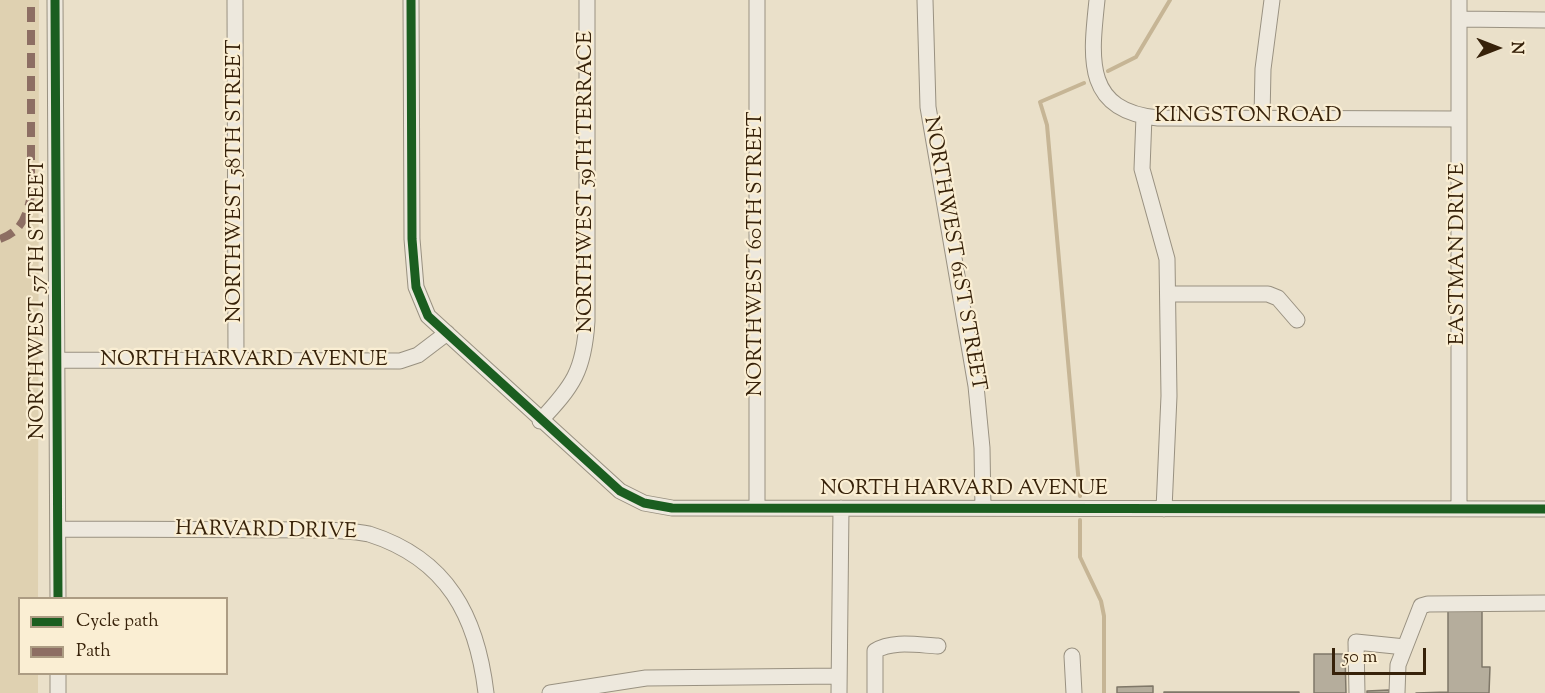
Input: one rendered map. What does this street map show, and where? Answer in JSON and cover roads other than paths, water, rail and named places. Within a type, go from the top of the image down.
[{"type":"street","name":"NORTHWEST 57TH STREET","points":[[55,0],[58,597]]},
{"type":"street","name":"NORTHWEST 58TH STREET","points":[[235,0],[236,361]]},
{"type":"street","points":[[411,0],[412,239],[416,287],[428,316],[447,333]]},
{"type":"street","name":"NORTHWEST 59TH TERRACE","points":[[540,421],[570,389],[585,353],[587,321],[587,0]]},
{"type":"street","name":"NORTHWEST 60TH STREET","points":[[757,0],[757,508]]},
{"type":"street","name":"NORTHWEST 61ST STREET","points":[[925,0],[928,107],[976,386],[982,448],[983,508]]},
{"type":"street","name":"KINGSTON ROAD","points":[[1097,0],[1092,61],[1098,82],[1104,93],[1122,108],[1144,116],[1459,119]]},
{"type":"street","points":[[1262,117],[1266,43],[1272,0]]},
{"type":"street","name":"EASTMAN DRIVE","points":[[1459,0],[1459,508]]},
{"type":"street","points":[[1459,19],[1545,20]]},
{"type":"street","points":[[1144,116],[1142,169],[1165,241],[1169,294],[1164,508]]},
{"type":"street","points":[[1169,294],[1268,294],[1278,298],[1297,320]]},
{"type":"street","name":"NORTH HARVARD AVENUE","points":[[57,360],[400,361],[418,355],[447,333],[540,421],[620,491],[644,503],[672,508],[1545,509]]},
{"type":"street","points":[[839,693],[841,508]]},
{"type":"street","name":"HARVARD DRIVE","points":[[58,529],[328,530],[369,534],[415,556],[439,575],[465,608],[482,656],[486,693]]},
{"type":"street","points":[[1397,693],[1398,665],[1421,606],[1428,604],[1545,603]]},
{"type":"street","points":[[1357,693],[1356,642],[1405,647]]},
{"type":"street","points":[[875,693],[875,651],[898,644],[938,646]]},
{"type":"street","points":[[1072,656],[1074,693]]},
{"type":"street","points":[[58,675],[58,693]]},
{"type":"street","points":[[550,693],[646,678],[839,676]]},
{"type":"waterway","points":[[1108,71],[1136,57],[1170,0]]},
{"type":"waterway","points":[[1080,496],[1047,125],[1040,102],[1084,83]]},
{"type":"waterway","points":[[1080,520],[1080,557],[1101,601],[1104,616],[1104,693]]}]
